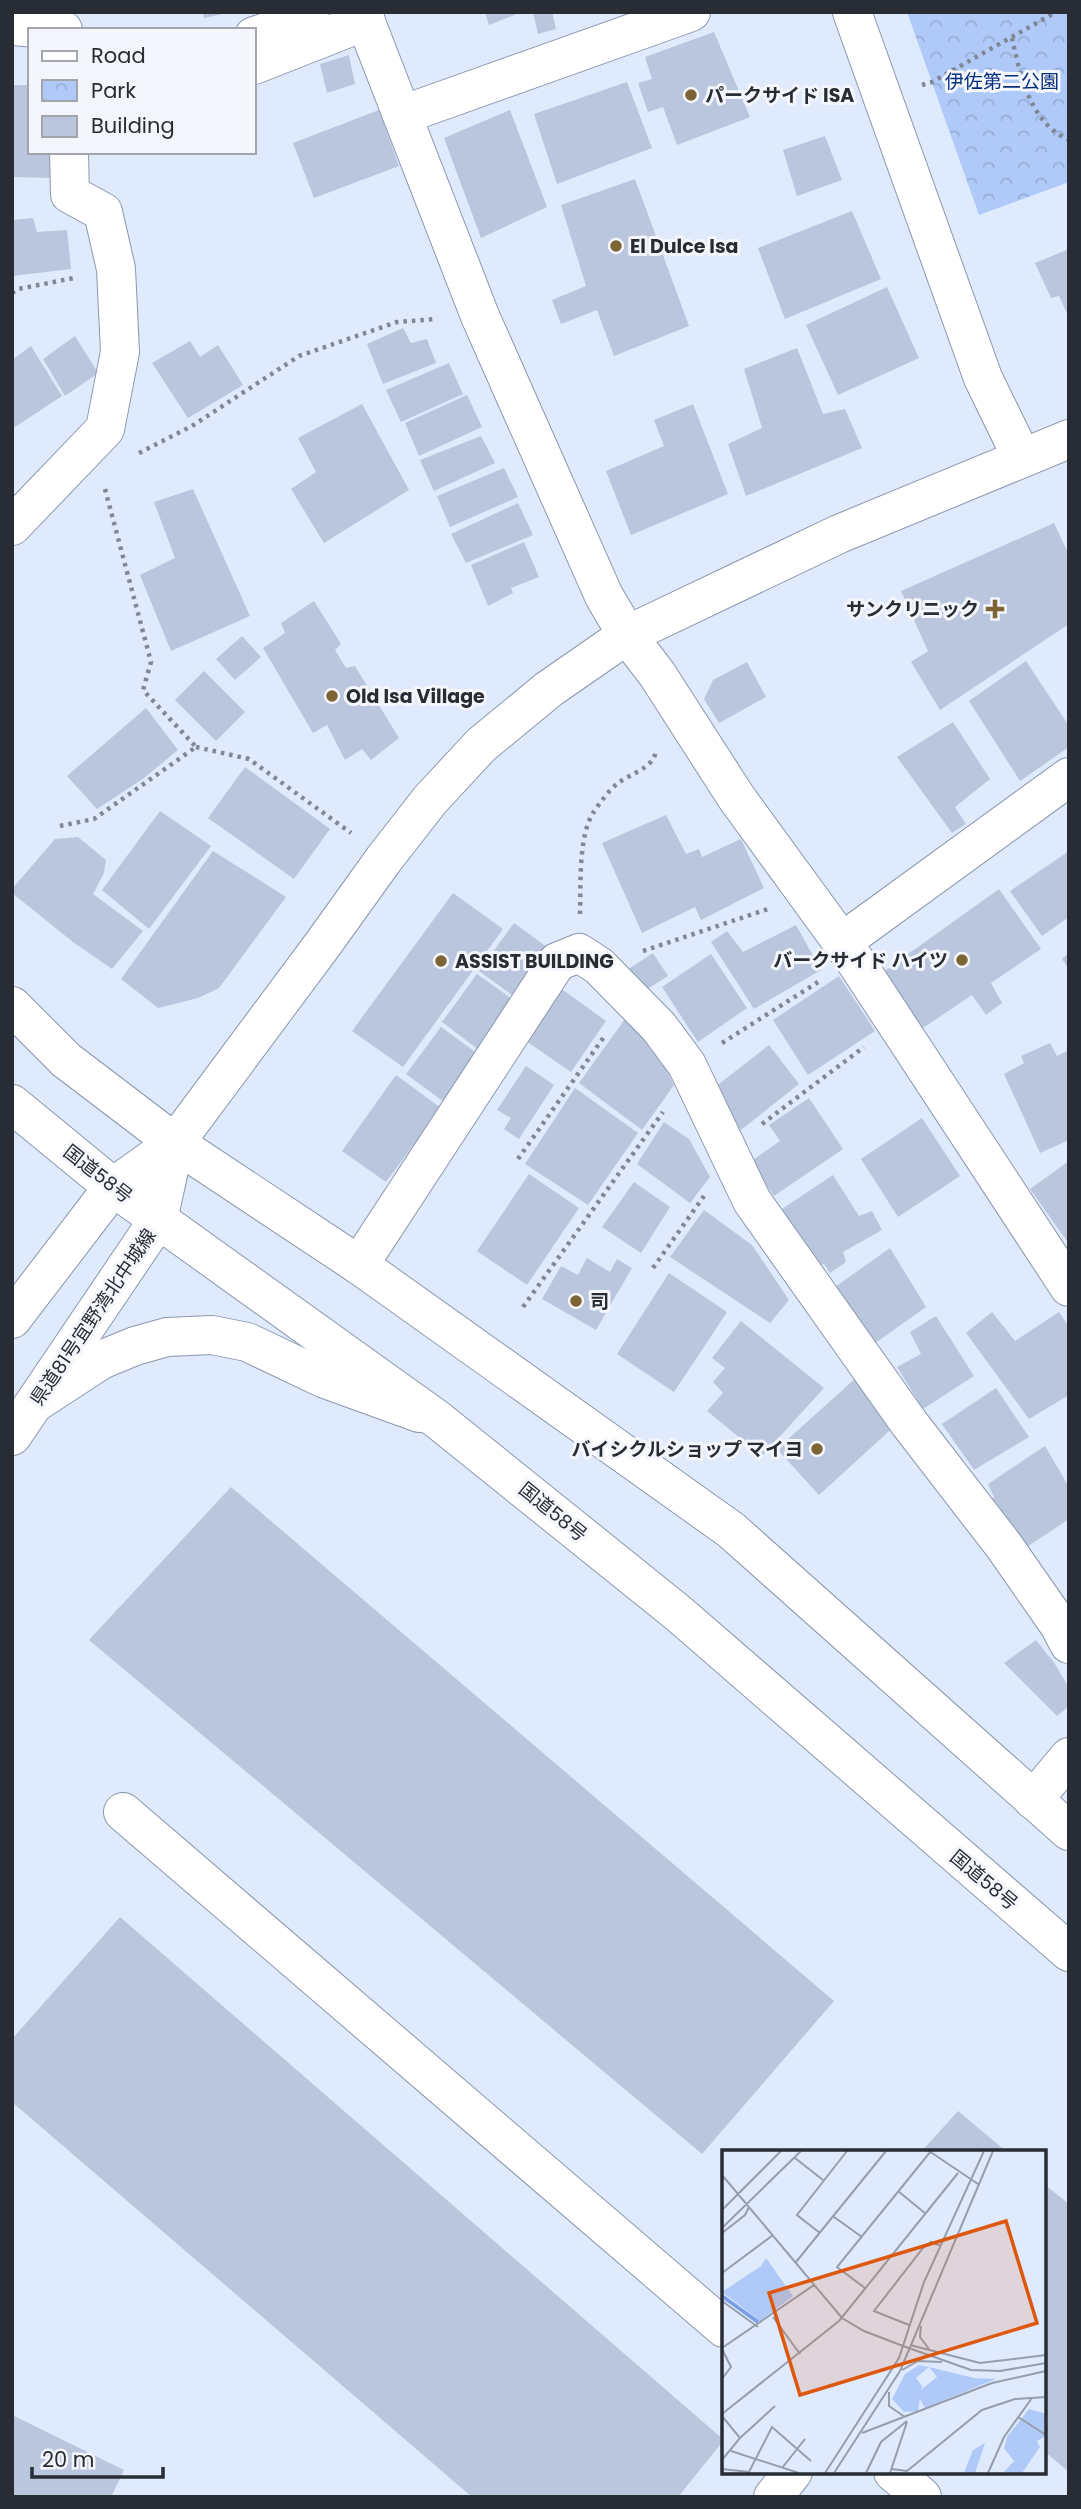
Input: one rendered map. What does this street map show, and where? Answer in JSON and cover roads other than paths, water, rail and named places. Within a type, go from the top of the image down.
[{"type":"main road","points":[[256,35],[325,12]]},
{"type":"main road","points":[[402,115],[691,12]]},
{"type":"main road","points":[[852,12],[983,377],[1022,458]]},
{"type":"main road","points":[[256,64],[364,17],[480,316],[593,573],[627,635],[657,674],[736,797],[848,950],[1069,1287]]},
{"type":"main road","points":[[12,26],[38,28]]},
{"type":"main road","points":[[12,526],[105,429],[120,352],[116,270],[103,212],[70,194],[69,154]]},
{"type":"main road","points":[[12,1319],[113,1187],[175,1143],[384,859],[430,800],[481,745],[549,689],[627,635],[839,534],[1069,439]]},
{"type":"main road","points":[[848,950],[1069,777]]},
{"type":"main road","points":[[359,1265],[557,962],[589,959],[659,1027],[687,1065],[752,1200],[909,1423],[1004,1546],[1059,1625],[1069,1644]]},
{"type":"main road","points":[[12,1006],[66,1060],[175,1143],[359,1265],[730,1530],[1069,1831]]},
{"type":"main road","name":"国道58号","points":[[12,1104],[113,1187],[438,1420],[678,1614],[1069,1952]]},
{"type":"main road","name":"県道81号宜野湾北中城線","points":[[12,1436],[158,1220],[175,1143]]},
{"type":"main road","points":[[35,1403],[101,1360],[135,1346],[167,1337],[212,1335],[247,1342],[326,1379],[438,1420]]},
{"type":"main road","points":[[1033,1800],[1069,1757]]},
{"type":"main road","points":[[123,1811],[722,2326]]},
{"type":"main road","points":[[773,2497],[791,2474]]},
{"type":"main road","points":[[895,2474],[922,2497]]},
{"type":"place","name":"パークサイド ISA","points":[[691,95]]},
{"type":"place","name":"El Dulce Isa","points":[[616,246]]},
{"type":"place","name":"サンクリニック","points":[[995,609]]},
{"type":"place","name":"Old Isa Village","points":[[332,696]]},
{"type":"place","name":"バークサイド ハイツ","points":[[962,960]]},
{"type":"place","name":"ASSIST BUILDING","points":[[441,961]]},
{"type":"place","name":"司","points":[[576,1301]]},
{"type":"place","name":"バイシクルショップ マイヨ","points":[[817,1449]]},
{"type":"park label","name":"伊佐第二公園","points":[[1002,81]]}]
